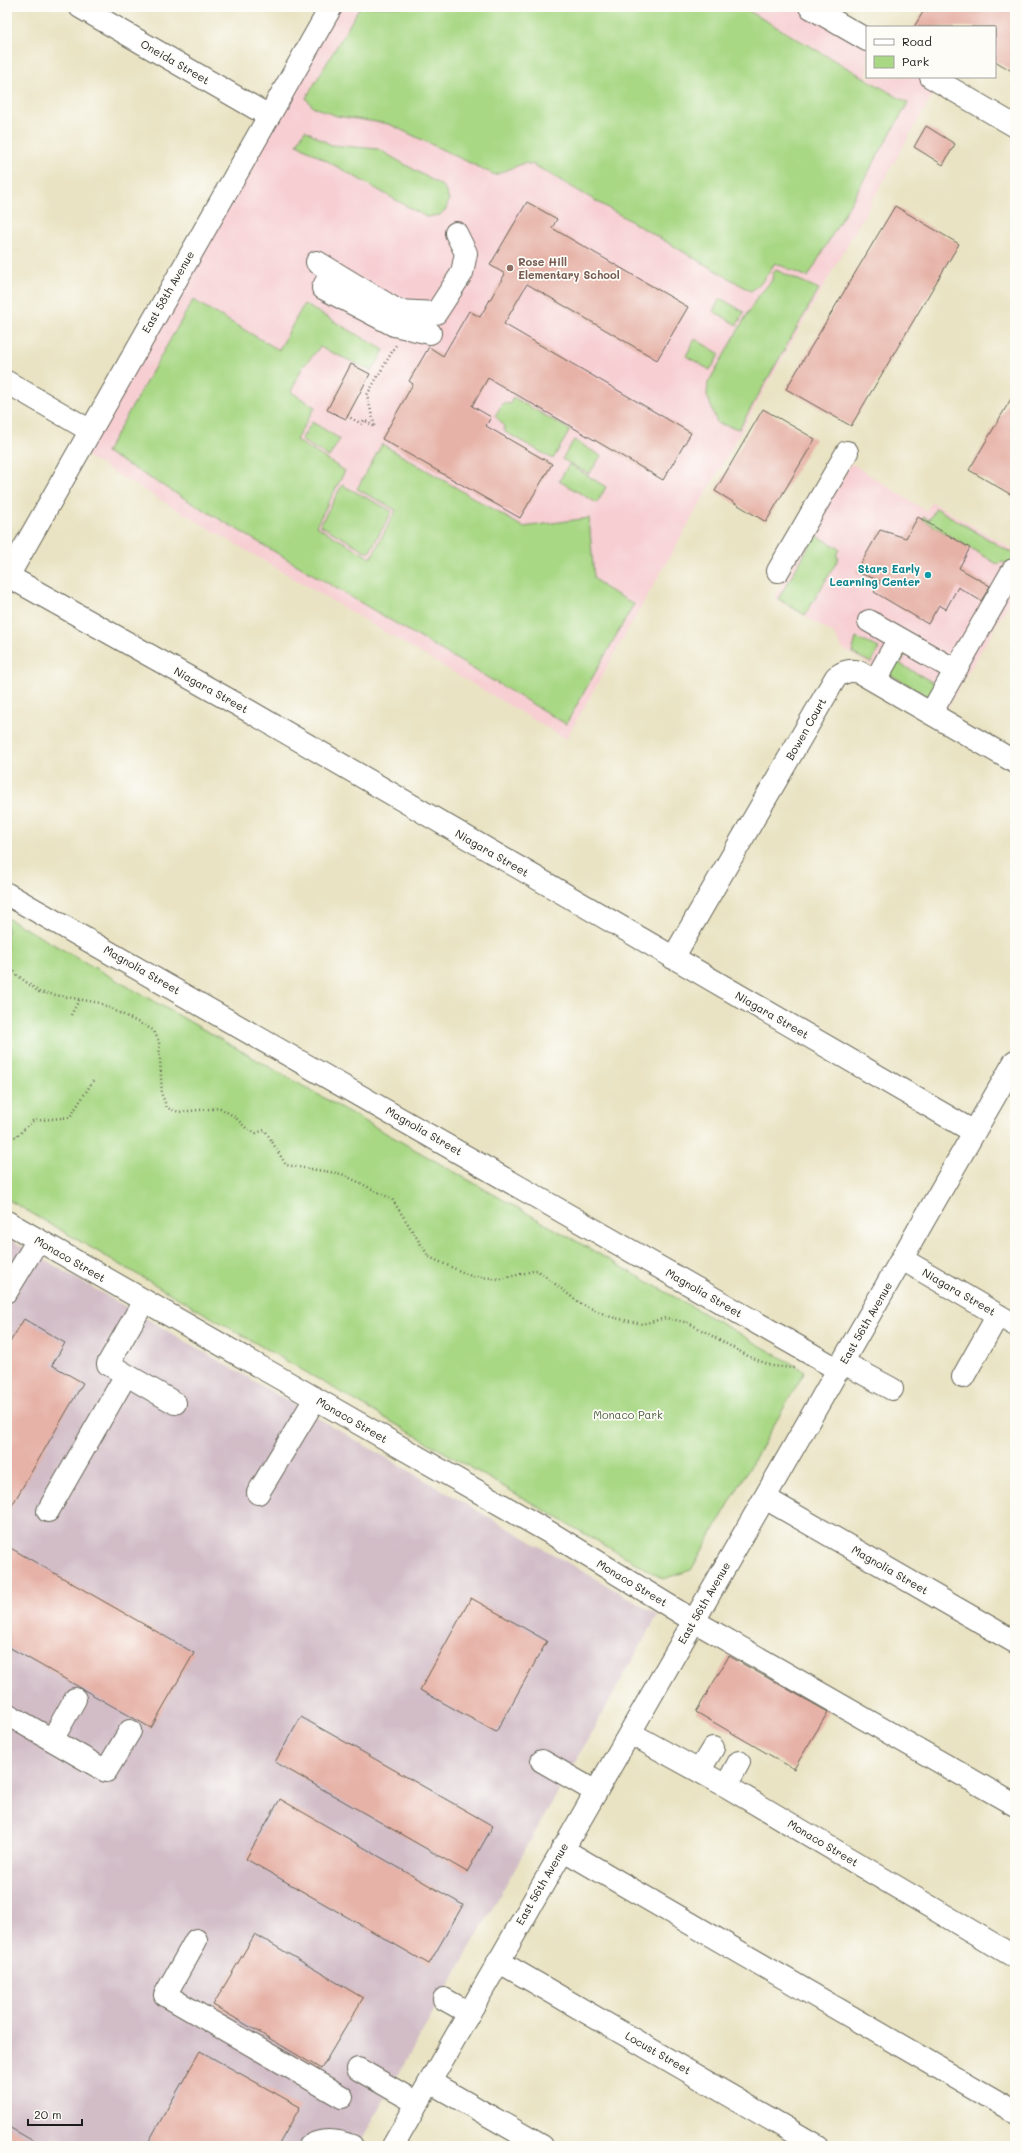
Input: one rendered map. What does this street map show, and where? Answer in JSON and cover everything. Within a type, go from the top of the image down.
[{"type":"street","name":"Oneida Street","points":[[80,7],[269,116]]},
{"type":"street","name":"East 58th Avenue","points":[[8,577],[89,430],[331,7]]},
{"type":"street","points":[[810,7],[866,39]]},
{"type":"street","points":[[933,78],[1015,126]]},
{"type":"street","points":[[430,333],[394,325],[322,288],[324,267],[398,311],[436,313],[462,273],[466,253],[456,232]]},
{"type":"street","points":[[7,382],[89,430]]},
{"type":"street","points":[[778,571],[847,452]]},
{"type":"street","points":[[931,713],[1013,570]]},
{"type":"street","name":"Niagara Street","points":[[8,577],[249,711],[974,1132]]},
{"type":"street","points":[[869,621],[955,670]]},
{"type":"street","points":[[875,681],[899,638]]},
{"type":"street","name":"Bowen Court","points":[[673,958],[836,677],[841,673],[853,670],[875,681],[1015,762]]},
{"type":"street","name":"Magnolia Street","points":[[7,894],[841,1366],[892,1389]]},
{"type":"street","name":"East 56th Avenue","points":[[393,2146],[1015,1061]]},
{"type":"street","name":"Monaco Street","points":[[7,1222],[554,1535],[694,1620],[1015,1805]]},
{"type":"street","points":[[7,1291],[38,1240]]},
{"type":"street","name":"Niagara Street","points":[[902,1259],[1007,1320]]},
{"type":"street","points":[[144,1301],[108,1364],[175,1403]]},
{"type":"street","points":[[963,1377],[1007,1320]]},
{"type":"street","points":[[48,1511],[126,1375]]},
{"type":"street","points":[[258,1493],[315,1399]]},
{"type":"street","name":"Magnolia Street","points":[[765,1498],[1015,1642]]},
{"type":"street","points":[[52,1740],[76,1699]]},
{"type":"street","points":[[7,1714],[106,1771],[130,1731]]},
{"type":"street","name":"Monaco Street","points":[[630,1733],[726,1786],[1015,1957]]},
{"type":"street","points":[[698,1771],[713,1748]]},
{"type":"street","points":[[542,1761],[596,1792]]},
{"type":"street","points":[[726,1786],[740,1762]]},
{"type":"street","points":[[562,1849],[1015,2112]]},
{"type":"street","points":[[196,1940],[165,1995],[342,2097]]},
{"type":"street","name":"Locust Street","points":[[498,1961],[817,2146]]},
{"type":"street","points":[[444,1999],[468,2013]]},
{"type":"street","points":[[358,2069],[417,2103]]},
{"type":"street","points":[[430,2082],[542,2146]]},
{"type":"street","points":[[310,2146],[339,2140],[352,2146]]},
{"type":"path","points":[[347,416],[362,424],[364,420],[375,427],[367,396],[406,328]]},
{"type":"path","points":[[7,962],[17,975],[40,992],[100,1003],[153,1030],[159,1041],[162,1095],[168,1108],[179,1112],[220,1108],[235,1117],[246,1128],[256,1133],[265,1130],[286,1165],[342,1174],[392,1199],[429,1257],[471,1276],[501,1278],[537,1270],[580,1304],[610,1317],[642,1324],[666,1318],[689,1323],[717,1340],[772,1366],[802,1368]]},
{"type":"path","points":[[71,1015],[79,999]]},
{"type":"path","points":[[7,1134],[16,1137],[33,1121],[70,1117],[93,1081]]},
{"type":"shaded area","name":"Rose Hill Elementary School","points":[[332,7],[808,7],[866,40],[866,78],[933,78],[940,82],[566,739],[81,453]]},
{"type":"shaded area","points":[[851,463],[926,511],[932,502],[1015,551],[1015,593],[946,710],[843,649],[833,633],[774,598]]},
{"type":"shaded area","points":[[7,1238],[658,1615],[358,2146],[7,2146]]},
{"type":"green space","points":[[360,7],[742,7],[908,103],[808,277],[775,263],[762,282],[751,291],[534,165],[524,163],[495,175],[389,124],[337,116],[313,107],[306,98]]},
{"type":"green space","points":[[305,130],[331,145],[378,149],[444,187],[449,200],[446,209],[440,215],[426,217],[297,144]]},
{"type":"green space","points":[[776,270],[819,289],[739,429],[717,423],[707,395],[708,383],[756,299],[772,280],[773,273]]},
{"type":"green space","points":[[720,298],[744,312],[737,325],[713,311]]},
{"type":"green space","points":[[193,300],[279,350],[304,304],[384,350],[372,371],[320,347],[302,368],[291,392],[315,407],[296,440],[345,471],[316,526],[371,558],[396,510],[357,489],[382,444],[523,527],[589,518],[594,578],[605,588],[634,604],[566,724],[106,452]]},
{"type":"green space","points":[[695,339],[720,354],[710,370],[686,356]]},
{"type":"green space","points":[[513,397],[570,430],[553,459],[505,432],[503,424],[495,416],[503,403],[510,404]]},
{"type":"green space","points":[[312,422],[340,439],[329,457],[301,440]]},
{"type":"green space","points":[[574,440],[601,456],[589,474],[562,459]]},
{"type":"green space","points":[[569,464],[606,487],[597,503],[559,481]]},
{"type":"green space","points":[[342,485],[392,511],[369,553],[320,525]]},
{"type":"green space","points":[[936,508],[1015,555],[1013,568],[1003,562],[997,564],[922,519],[924,517],[929,520]]},
{"type":"green space","points":[[816,535],[840,549],[836,556],[839,558],[805,615],[778,599]]},
{"type":"green space","points":[[856,638],[879,648],[871,663],[852,653]]},
{"type":"green space","points":[[903,648],[908,651],[900,664],[934,683],[942,670],[945,670],[931,698],[889,674]]},
{"type":"green space","name":"Monaco Park","points":[[7,918],[805,1371],[691,1570],[663,1579],[7,1199]]},
{"type":"building","points":[[926,7],[1015,7],[1015,73],[996,62],[996,26],[915,26]]},
{"type":"building","points":[[926,126],[955,144],[943,165],[914,147]]},
{"type":"building","points":[[527,202],[557,219],[552,228],[688,307],[657,360],[527,284],[504,324],[691,433],[663,480],[488,378],[472,406],[491,417],[486,426],[552,464],[520,518],[382,439],[413,384],[409,381],[429,347],[443,356],[469,311],[480,317],[505,274],[490,265]]},
{"type":"building","points":[[895,206],[959,244],[851,426],[786,389]]},
{"type":"building","points":[[351,364],[370,374],[346,419],[327,410]]},
{"type":"building","points":[[1015,392],[1015,497],[969,470]]},
{"type":"building","points":[[763,409],[815,439],[766,522],[715,491]]},
{"type":"building","name":"Stars Early Learning Center","points":[[918,517],[970,548],[959,568],[990,586],[981,601],[958,587],[946,609],[939,605],[928,624],[874,592],[881,581],[856,572],[880,530],[906,538]]},
{"type":"building","points":[[24,1319],[65,1343],[52,1365],[83,1383],[7,1514],[7,1347]]},
{"type":"building","points":[[7,1546],[194,1653],[151,1728],[7,1646]]},
{"type":"building","points":[[471,1598],[547,1641],[496,1732],[420,1690]]},
{"type":"building","points":[[729,1656],[828,1712],[794,1769],[696,1712]]},
{"type":"building","points":[[301,1717],[493,1826],[467,1872],[275,1762]]},
{"type":"building","points":[[280,1799],[463,1905],[429,1964],[246,1859]]},
{"type":"building","points":[[255,1934],[363,1998],[321,2069],[213,2005]]},
{"type":"building","points":[[200,2051],[300,2107],[278,2146],[157,2146],[149,2141]]},
{"type":"building","points":[[7,2126],[42,2146],[7,2146]]},
{"type":"place","name":"Rose Hill Elementary School","points":[[510,268]]},
{"type":"place","name":"Stars Early Learning Center","points":[[928,575]]}]
